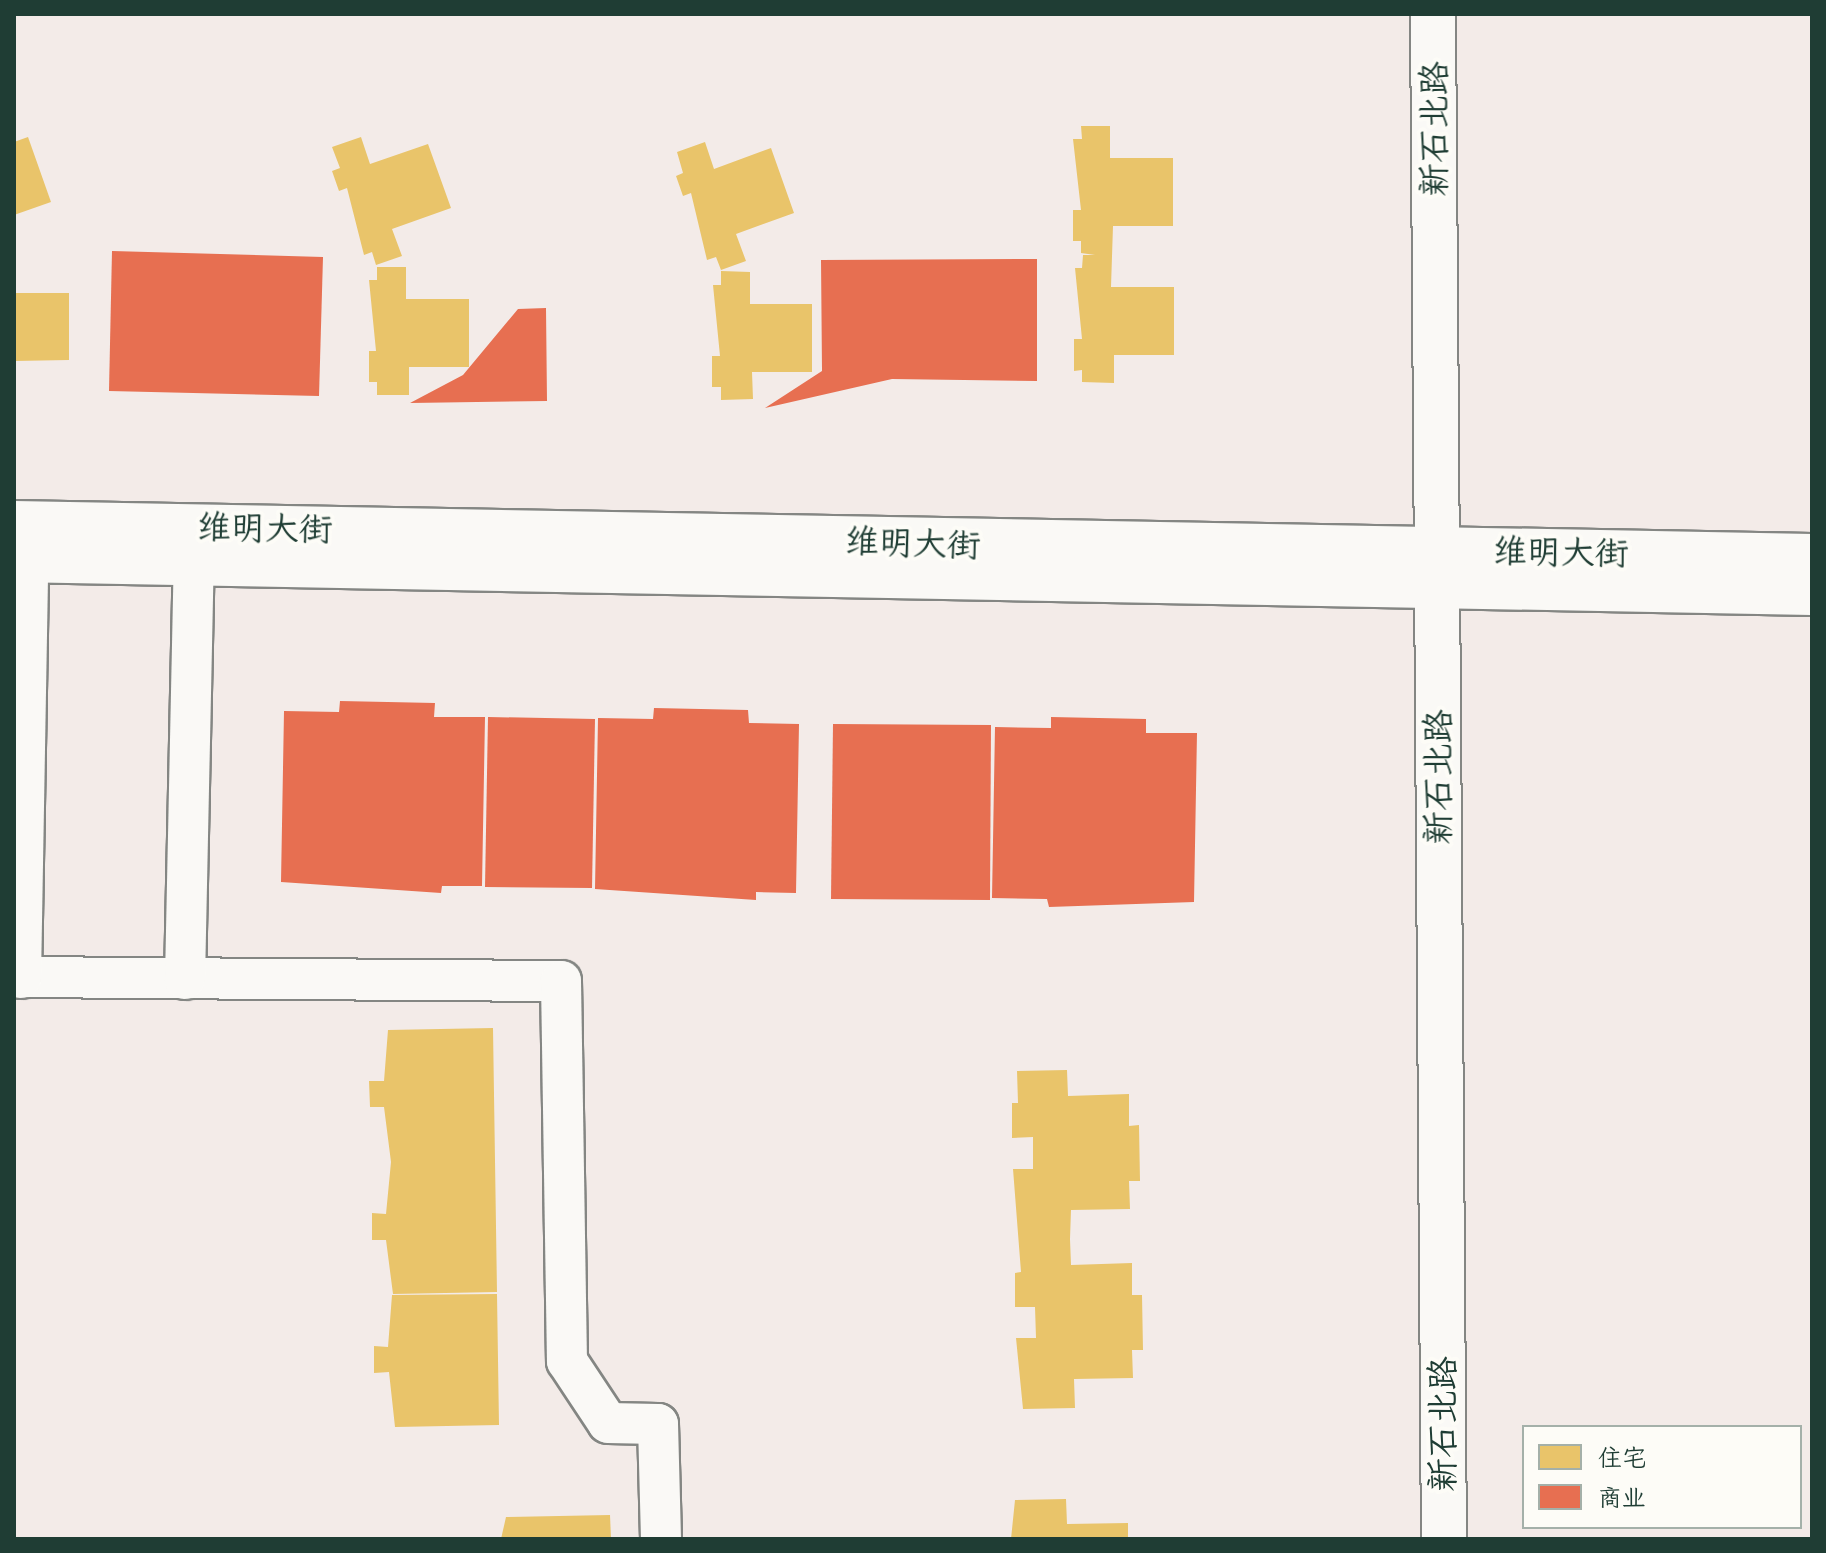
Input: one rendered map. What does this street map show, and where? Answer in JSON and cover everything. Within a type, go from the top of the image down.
[{"type":"main road","name":"新石北路","points":[[1433,14],[1444,1539]]},
{"type":"main road","name":"维明大街","points":[[19,548],[1437,569],[1812,593]]},
{"type":"main road","name":"维明大街","points":[[19,548],[194,564],[1437,569],[1812,556]]},
{"type":"street","points":[[19,548],[17,978],[561,981],[567,1361],[608,1423],[658,1424],[661,1539]]},
{"type":"street","points":[[185,979],[194,564]]},
{"type":"building: 住宅","points":[[1081,126],[1110,126],[1110,158],[1173,158],[1173,226],[1113,226],[1111,287],[1174,287],[1174,355],[1114,355],[1114,383],[1082,382],[1082,370],[1074,371],[1074,339],[1082,339],[1075,268],[1082,268],[1083,255],[1095,255],[1081,253],[1081,241],[1073,241],[1073,210],[1081,210],[1073,139],[1082,139]]},
{"type":"building: 住宅","points":[[28,137],[51,202],[14,215],[14,142]]},
{"type":"building: 住宅","points":[[361,137],[370,164],[428,144],[451,208],[392,229],[402,256],[376,265],[372,252],[364,255],[347,188],[339,191],[332,171],[340,168],[332,147]]},
{"type":"building: 住宅","points":[[705,142],[714,169],[771,148],[794,213],[736,234],[746,261],[721,270],[716,257],[707,260],[691,193],[683,196],[676,176],[683,173],[677,152]]},
{"type":"building: 住宅","points":[[377,267],[406,267],[406,299],[469,299],[469,367],[409,367],[409,395],[377,395],[377,382],[369,382],[369,351],[376,351],[369,280],[377,280]]},
{"type":"building: 住宅","points":[[721,271],[750,272],[750,304],[812,304],[812,372],[752,372],[753,399],[721,400],[721,387],[712,387],[712,356],[720,356],[713,285],[721,285]]},
{"type":"building: 住宅","points":[[14,293],[69,293],[69,360],[14,361]]},
{"type":"building: 住宅","points":[[493,1028],[497,1292],[393,1294],[386,1240],[372,1240],[372,1213],[386,1214],[391,1162],[384,1107],[370,1107],[369,1081],[384,1081],[388,1030]]},
{"type":"building: 住宅","points":[[1067,1070],[1068,1096],[1129,1094],[1129,1126],[1139,1125],[1140,1181],[1129,1181],[1130,1209],[1071,1210],[1070,1239],[1071,1265],[1132,1263],[1132,1295],[1142,1295],[1143,1350],[1132,1350],[1133,1378],[1074,1379],[1075,1408],[1023,1409],[1016,1338],[1036,1338],[1035,1307],[1015,1307],[1015,1273],[1021,1272],[1013,1169],[1033,1169],[1033,1137],[1012,1138],[1012,1103],[1018,1103],[1017,1071]]},
{"type":"building: 住宅","points":[[497,1294],[499,1425],[395,1427],[389,1372],[374,1373],[374,1346],[388,1347],[392,1295]]},
{"type":"building: 住宅","points":[[1066,1499],[1067,1524],[1128,1523],[1128,1539],[1011,1539],[1015,1500]]},
{"type":"building: 住宅","points":[[610,1515],[611,1539],[501,1539],[506,1517]]},
{"type":"building: 商业","points":[[112,251],[323,257],[319,396],[109,391]]},
{"type":"building: 商业","points":[[1037,259],[1037,381],[892,379],[765,408],[822,371],[821,260]]},
{"type":"building: 商业","points":[[546,308],[547,401],[410,403],[463,375],[518,309]]},
{"type":"building: 商业","points":[[340,701],[435,703],[434,717],[485,717],[482,886],[442,886],[441,893],[281,882],[284,711],[339,712]]},
{"type":"building: 商业","points":[[654,708],[748,710],[749,723],[799,724],[796,893],[756,892],[756,900],[595,889],[598,718],[653,719]]},
{"type":"building: 商业","points":[[488,717],[595,719],[592,888],[485,887]]},
{"type":"building: 商业","points":[[1051,717],[1146,719],[1146,733],[1197,733],[1194,902],[1049,907],[1047,899],[992,898],[995,727],[1051,728]]},
{"type":"building: 商业","points":[[833,724],[991,725],[990,900],[831,899]]}]
